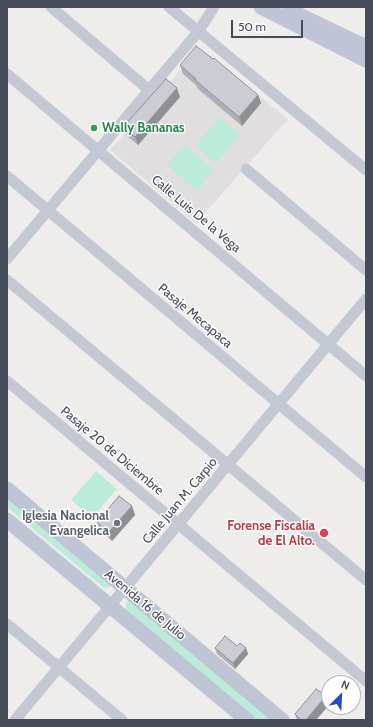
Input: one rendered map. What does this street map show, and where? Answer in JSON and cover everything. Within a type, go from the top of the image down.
[{"type":"main road","points":[[261,7],[364,51]]},
{"type":"main road","points":[[283,7],[364,51]]},
{"type":"main road","name":"Avenida 16 de Julio","points":[[7,489],[282,720]]},
{"type":"main road","name":"Avenida 16 de Julio","points":[[7,520],[247,720]]},
{"type":"street","points":[[51,7],[149,90]]},
{"type":"street","points":[[169,7],[366,170]]},
{"type":"street","points":[[7,258],[198,32],[214,7]]},
{"type":"street","name":"Calle Luis De la Vega","points":[[7,74],[366,376]]},
{"type":"street","points":[[246,169],[366,270]]},
{"type":"street","name":"Pasaje Mecapaca","points":[[7,176],[366,477]]},
{"type":"street","points":[[7,280],[366,580]]},
{"type":"street","name":"Calle Juan M. Carpio","points":[[15,720],[126,589],[178,524],[279,405],[366,299]]},
{"type":"street","name":"Pasaje 20 de Diciembre","points":[[7,381],[366,681]]},
{"type":"street","points":[[7,624],[122,720]]},
{"type":"shaded area","points":[[200,48],[288,119],[196,223],[110,150]]},
{"type":"green space","points":[[220,117],[240,135],[215,164],[195,146]]},
{"type":"green space","points":[[185,145],[214,170],[197,191],[167,165]]},
{"type":"green space","points":[[96,471],[117,489],[92,518],[71,500]]},
{"type":"green space","points":[[7,491],[112,583],[109,587],[104,588],[7,507]]},
{"type":"green space","points":[[130,599],[277,720],[256,720],[126,610],[126,603]]},
{"type":"building","points":[[196,46],[213,59],[214,58],[258,95],[239,117],[195,80],[196,79],[180,65]]},
{"type":"building","points":[[166,79],[177,88],[135,137],[123,127]]},
{"type":"building","points":[[119,496],[132,506],[108,533],[97,522]]},
{"type":"building","points":[[225,636],[237,646],[240,643],[246,648],[233,663],[215,648]]},
{"type":"building","points":[[316,689],[321,692],[321,702],[306,720],[301,720],[295,714]]},
{"type":"place","name":"Wally Bananas","points":[[94,128]]},
{"type":"place","name":"Iglesia Nacional Evangelica","points":[[117,523]]},
{"type":"place","name":"Forense Fiscalía de El Alto.","points":[[324,533]]}]
